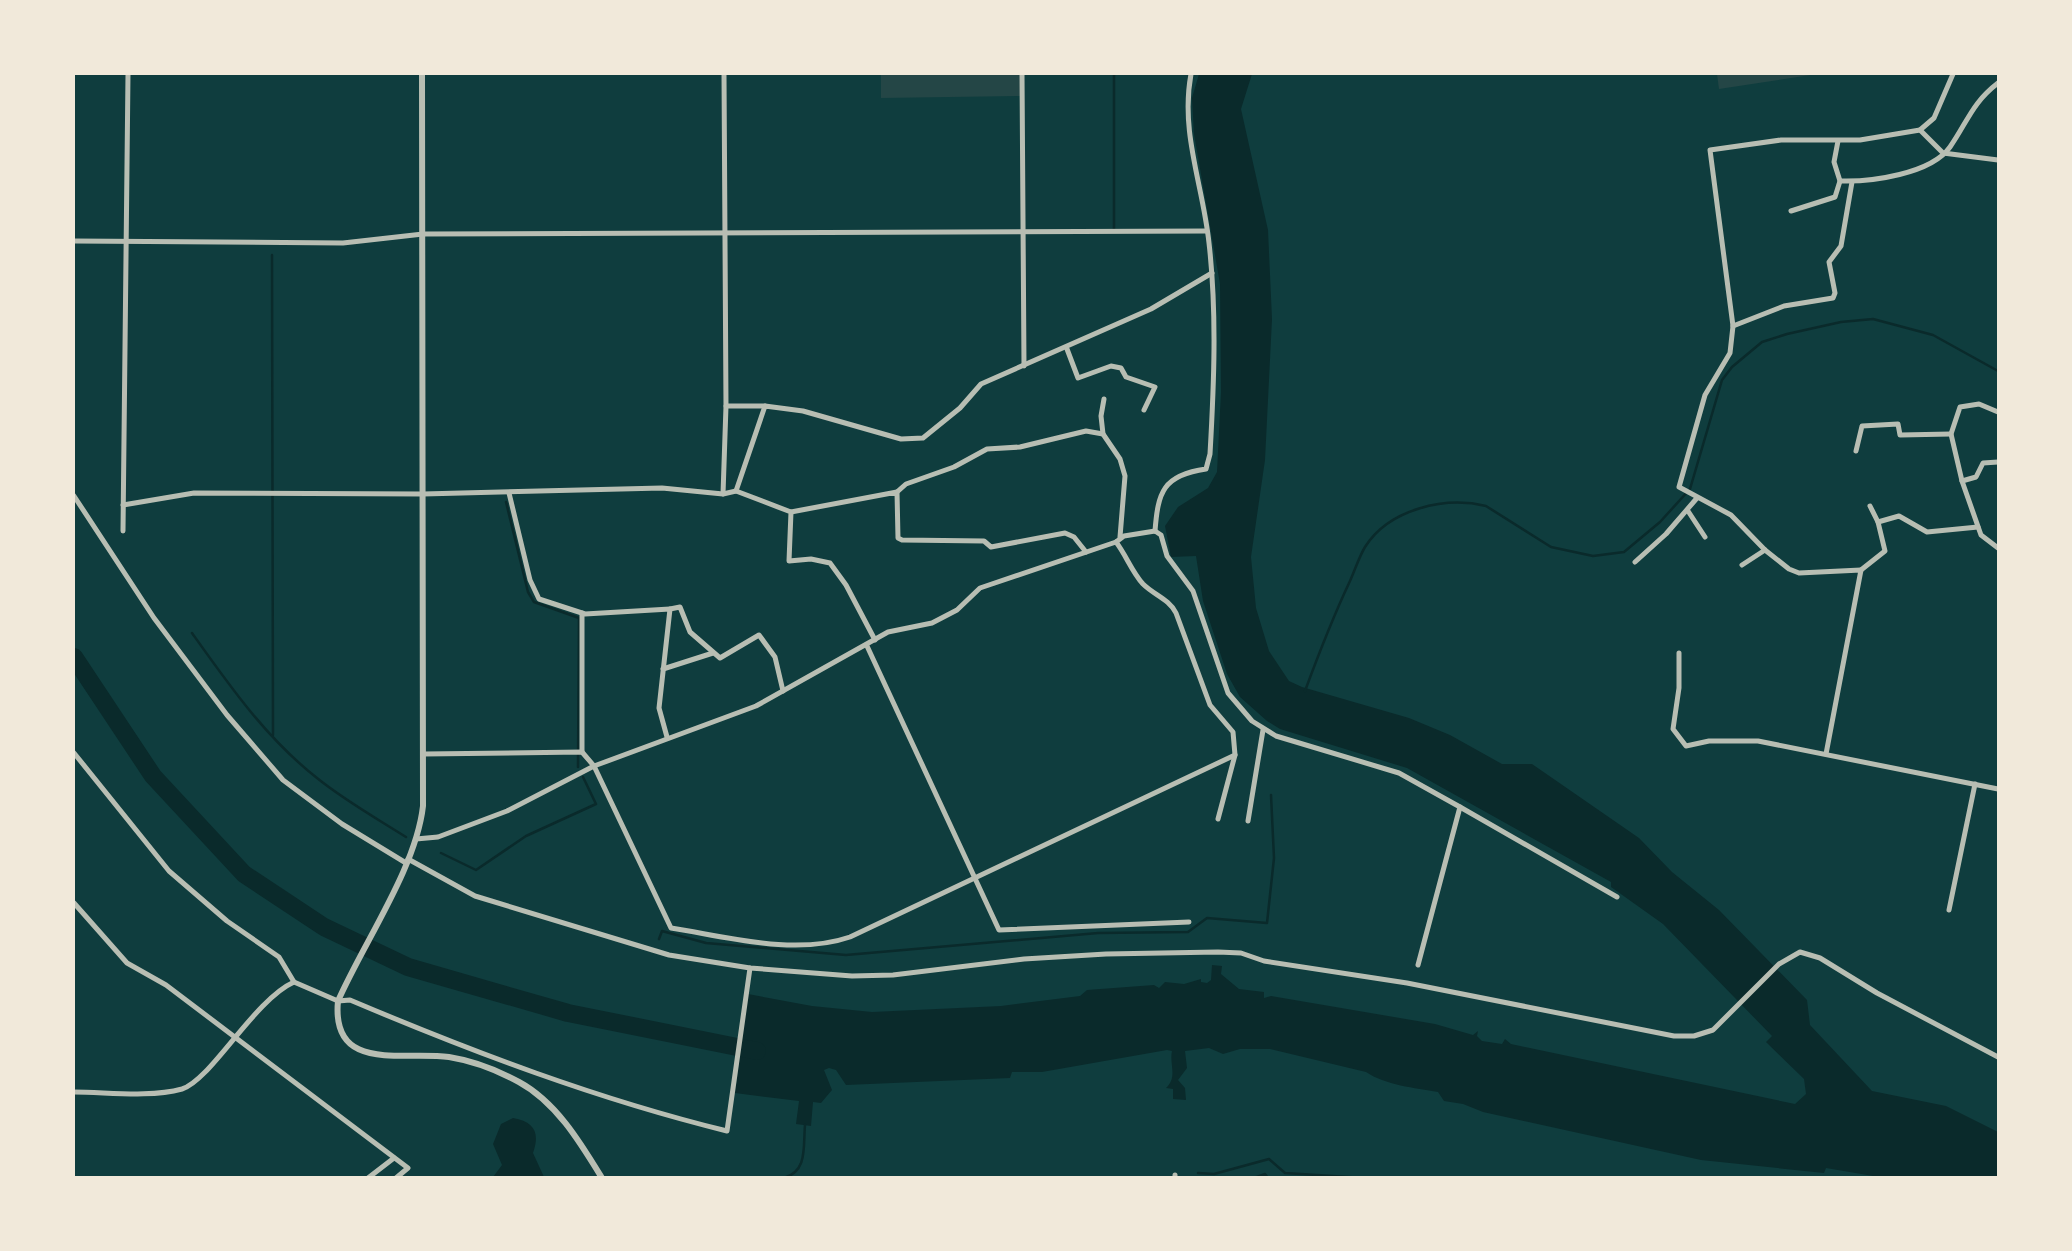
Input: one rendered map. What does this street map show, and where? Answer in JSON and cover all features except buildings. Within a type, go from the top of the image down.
[{"type":"street","points":[[123,531],[128,74]]},
{"type":"street","points":[[422,74],[423,806],[416,839],[407,861],[338,1001],[340,1029],[344,1039],[358,1051],[376,1055],[437,1056],[464,1060],[498,1072],[532,1090],[568,1128],[602,1178]]},
{"type":"street","points":[[723,494],[726,406],[724,74]]},
{"type":"street","points":[[1022,74],[1024,366]]},
{"type":"street","points":[[1152,532],[1158,500],[1175,477],[1183,472],[1206,469],[1210,454],[1212,273],[1207,231],[1186,122],[1191,74]]},
{"type":"street","points":[[1870,506],[1878,522],[1885,551],[1861,570],[1799,573],[1765,550],[1731,515],[1679,487],[1701,407],[1709,386],[1730,353],[1733,326],[1710,150],[1781,140],[1838,141],[1920,130],[1934,118],[1953,74]]},
{"type":"street","points":[[1840,181],[1852,182],[1911,172],[1943,153],[1983,93],[1998,83]]},
{"type":"street","points":[[1920,130],[1943,153],[1998,160]]},
{"type":"street","points":[[1791,211],[1833,199],[1840,181],[1834,162],[1838,141]]},
{"type":"street","points":[[1733,326],[1784,306],[1833,298],[1835,293],[1829,262],[1841,246],[1852,182]]},
{"type":"street","points":[[74,241],[343,243],[423,234],[1207,231]]},
{"type":"street","points":[[726,406],[765,406],[803,411],[901,439],[923,438],[960,408],[981,384],[1067,349],[1180,294],[1206,274],[1212,273]]},
{"type":"street","points":[[1067,349],[1079,378],[1111,366],[1121,368],[1126,377],[1155,387],[1144,410]]},
{"type":"street","points":[[1104,399],[1101,416],[1103,433],[1120,459],[1125,476],[1120,538],[1138,578],[1172,604],[1210,705],[1233,732],[1235,755],[1218,819]]},
{"type":"street","points":[[1998,412],[1979,404],[1960,407],[1951,434],[1962,481],[1978,527],[1984,538],[1998,548]]},
{"type":"street","points":[[736,491],[765,406]]},
{"type":"street","points":[[1856,451],[1862,426],[1898,424],[1900,435],[1951,434]]},
{"type":"street","points":[[123,505],[194,493],[423,494],[662,488],[723,494],[736,491],[791,512],[897,492],[906,484],[954,467],[987,449],[1020,447],[1086,431],[1103,433]]},
{"type":"street","points":[[1962,481],[1976,477],[1983,463],[1998,462]]},
{"type":"street","points":[[897,492],[898,538],[902,540],[984,541],[991,547],[1065,533],[1074,537],[1086,552]]},
{"type":"street","points":[[509,493],[530,580],[540,598],[582,613],[680,607],[690,632],[720,658],[759,635],[775,657],[783,691]]},
{"type":"street","points":[[74,496],[154,618],[227,715],[283,780],[342,824],[475,896],[669,955],[750,968],[852,976],[893,975],[1024,959],[1106,954],[1241,953],[1264,961],[1407,983],[1674,1036],[1694,1036],[1713,1030],[1779,964],[1800,952],[1820,958],[1877,993],[1998,1057]]},
{"type":"street","points":[[1635,562],[1688,511],[1695,497]]},
{"type":"street","points":[[1688,511],[1705,537]]},
{"type":"street","points":[[791,512],[789,561],[811,559],[830,563],[846,585],[875,640]]},
{"type":"street","points":[[1878,522],[1899,516],[1927,532],[1978,527]]},
{"type":"street","points":[[416,839],[438,836],[507,811],[594,766],[667,737],[715,723],[783,691],[888,632],[932,623],[957,610],[980,588],[1120,538],[1152,532],[1161,535],[1167,556],[1193,591],[1228,693],[1263,730],[1399,773],[1617,897]]},
{"type":"street","points":[[1742,565],[1765,550]]},
{"type":"street","points":[[1826,754],[1861,570]]},
{"type":"street","points":[[667,737],[659,708],[670,609]]},
{"type":"street","points":[[582,613],[582,752],[594,766],[671,928],[747,941],[825,946],[850,937],[1235,755]]},
{"type":"street","points":[[867,646],[999,930],[1189,922]]},
{"type":"street","points":[[663,669],[713,653]]},
{"type":"street","points":[[1678,653],[1679,688],[1673,729],[1686,746],[1709,741],[1758,741],[1998,789]]},
{"type":"street","points":[[1248,821],[1263,730]]},
{"type":"street","points":[[424,754],[582,752]]},
{"type":"street","points":[[74,753],[169,870],[227,921],[279,957],[294,982],[338,1001],[350,1000],[527,1072],[727,1131],[750,968]]},
{"type":"street","points":[[1950,910],[1975,785]]},
{"type":"street","points":[[1418,965],[1460,807]]},
{"type":"street","points":[[74,903],[127,963],[166,985],[408,1168],[396,1178]]},
{"type":"street","points":[[74,1092],[165,1092],[185,1088],[198,1079],[233,1037],[271,998],[294,982]]},
{"type":"street","points":[[368,1178],[394,1158]]},
{"type":"shaded area","points":[[881,74],[1020,74],[1020,96],[881,98]]},
{"type":"shaded area","points":[[1199,74],[1252,74],[1241,109],[1268,230],[1272,319],[1265,460],[1251,557],[1256,608],[1269,651],[1289,681],[1409,718],[1450,735],[1502,764],[1532,764],[1639,838],[1672,872],[1719,910],[1807,1000],[1810,1025],[1872,1091],[1946,1106],[1998,1132],[1998,1177],[1879,1177],[1826,1168],[1824,1173],[1701,1160],[1483,1112],[1463,1104],[1444,1101],[1438,1092],[1391,1083],[1366,1072],[1270,1049],[1240,1049],[1223,1054],[1209,1048],[1185,1051],[1187,1068],[1178,1080],[1185,1088],[1186,1100],[1173,1099],[1173,1089],[1166,1088],[1172,1079],[1172,1051],[1167,1050],[1042,1072],[1012,1072],[1010,1078],[846,1085],[836,1070],[829,1068],[824,1070],[832,1090],[821,1103],[813,1102],[811,1126],[796,1124],[799,1101],[735,1093],[748,994],[812,1006],[872,1012],[1001,1006],[1080,996],[1087,990],[1154,985],[1159,988],[1165,982],[1184,984],[1201,979],[1201,982],[1207,983],[1211,980],[1212,965],[1222,966],[1221,974],[1239,989],[1264,992],[1264,998],[1271,996],[1435,1024],[1473,1035],[1478,1031],[1477,1036],[1482,1041],[1502,1044],[1505,1039],[1511,1044],[1795,1104],[1806,1094],[1804,1079],[1766,1042],[1772,1036],[1663,924],[1611,887],[1611,882],[1407,768],[1280,729],[1240,697],[1227,674],[1203,601],[1196,556],[1171,557],[1165,526],[1178,507],[1208,488],[1217,472],[1221,392],[1220,284],[1194,134],[1192,98]]},
{"type":"shaded area","points":[[1717,74],[1817,74],[1719,89]]},
{"type":"shaded area","points":[[513,1118],[526,1122],[534,1130],[536,1140],[533,1153],[544,1177],[493,1177],[502,1165],[493,1144],[501,1124]]},
{"type":"waterway","points":[[1114,74],[1114,231]]},
{"type":"waterway","points":[[272,255],[273,735]]},
{"type":"waterway","points":[[1305,691],[1363,551],[1375,534],[1388,523],[1419,508],[1470,503],[1486,506],[1551,547],[1593,556],[1624,552],[1660,522],[1690,489],[1722,380],[1732,367],[1762,342],[1841,322],[1873,319],[1933,335],[1998,371]]},
{"type":"waterway","points":[[506,502],[528,592],[534,602],[579,618],[578,767]]},
{"type":"waterway","points":[[192,633],[249,710],[281,746],[338,794],[406,837]]},
{"type":"waterway","points":[[74,657],[153,776],[244,874],[324,927],[408,967],[568,1013],[757,1051]]},
{"type":"waterway","points":[[441,853],[476,870],[526,836],[596,804],[583,777]]},
{"type":"waterway","points":[[659,939],[662,931],[706,943],[846,955],[1098,933],[1188,932],[1207,918],[1267,923],[1274,858],[1271,795]]},
{"type":"waterway","points":[[784,1178],[792,1175],[801,1164],[805,1125]]},
{"type":"waterway","points":[[1198,1173],[1214,1174],[1269,1159],[1285,1173],[1364,1178]]},
{"type":"waterway","points":[[1254,1178],[1265,1174],[1268,1178]]}]
